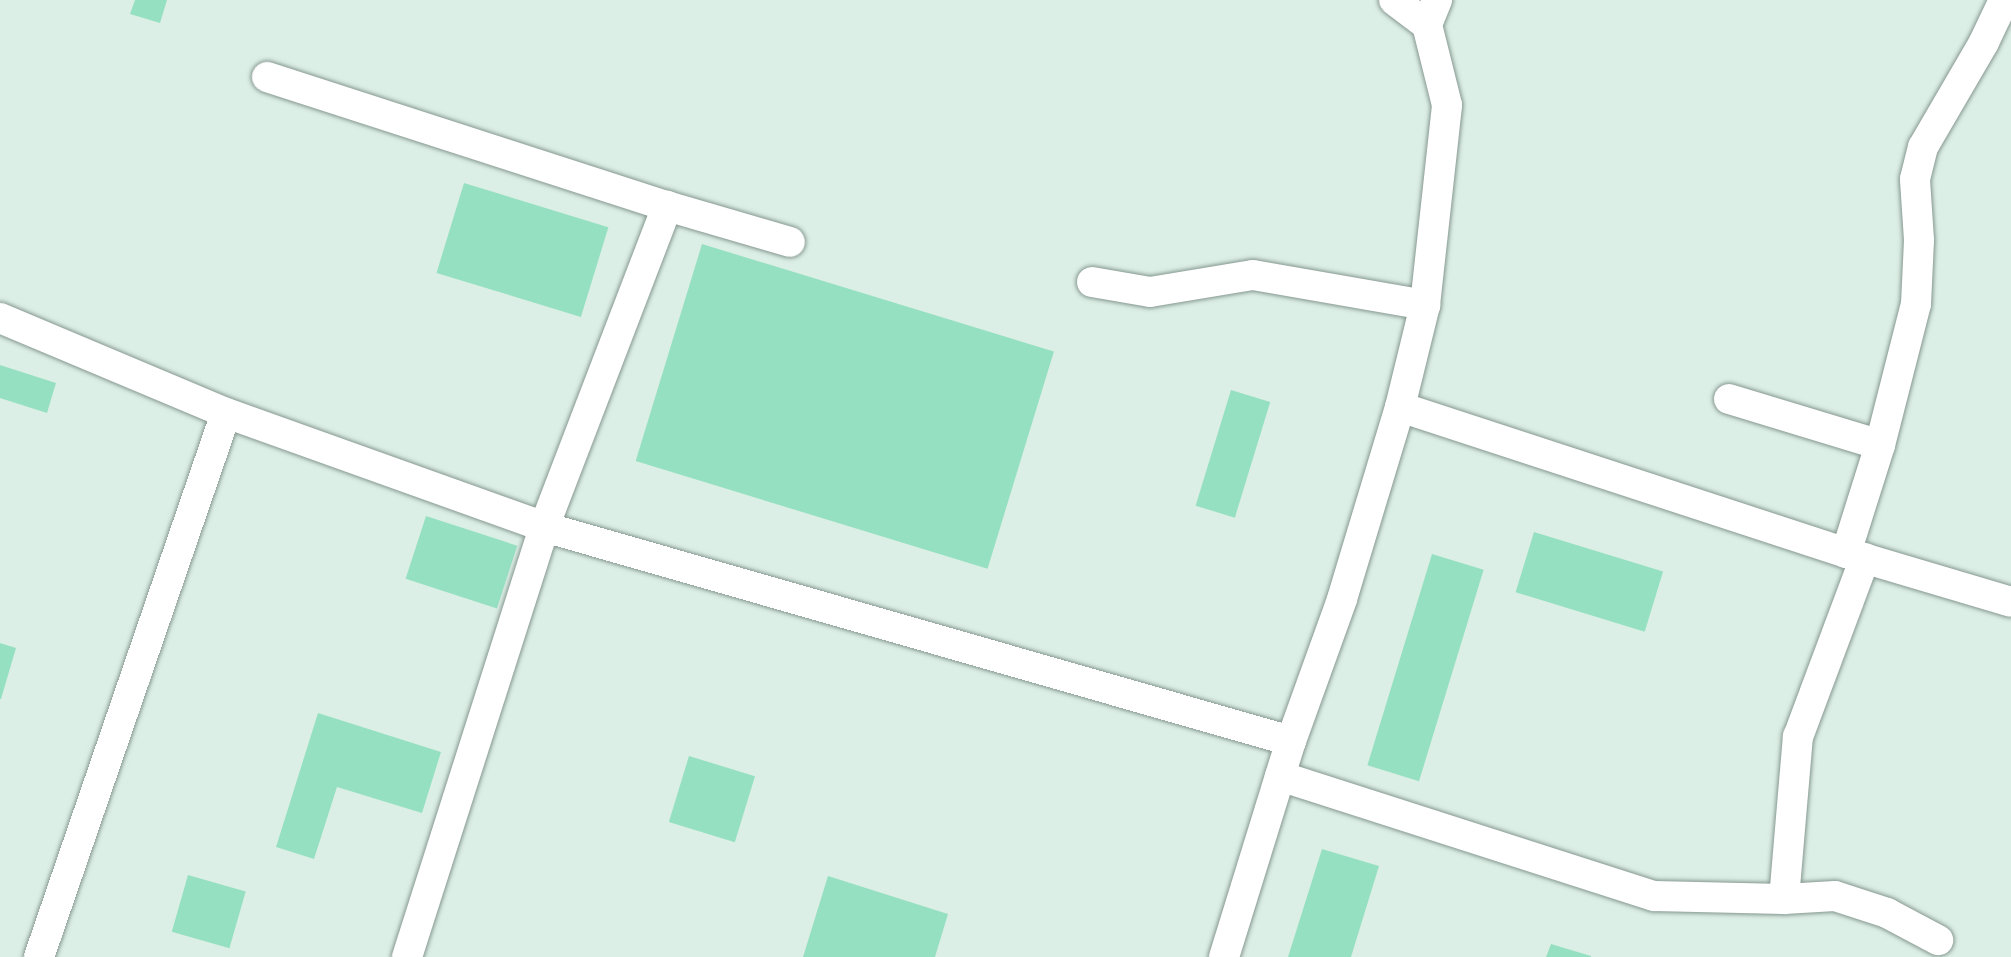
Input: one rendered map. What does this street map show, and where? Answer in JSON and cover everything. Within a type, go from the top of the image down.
[{"type":"street","points":[[1224,957],[1291,741],[1342,599],[1400,407],[1425,305],[1447,105],[1432,13],[1394,0]]},
{"type":"street","points":[[1784,899],[1798,737],[1856,556],[1880,445],[1916,304],[1919,240],[1915,179],[1923,147],[1984,42],[2004,0]]},
{"type":"street","points":[[267,77],[667,206],[790,242]]},
{"type":"street","points":[[407,957],[544,527],[667,206]]},
{"type":"street","points":[[1092,282],[1150,292],[1252,275],[1425,305]]},
{"type":"street","points":[[0,318],[226,413],[544,527],[1291,741]]},
{"type":"street","points":[[1729,399],[1880,445]]},
{"type":"street","points":[[1400,407],[1856,556],[2011,602]]},
{"type":"street","points":[[38,957],[226,413]]},
{"type":"street","points":[[1280,776],[1654,895],[1784,899],[1835,897],[1887,913],[1938,940]]},
{"type":"building","points":[[135,0],[167,0],[160,23],[130,14]]},
{"type":"building","points":[[464,183],[608,227],[581,317],[437,273]]},
{"type":"building","points":[[702,244],[1054,352],[988,569],[636,461]]},
{"type":"building","points":[[0,365],[56,383],[47,413],[0,398]]},
{"type":"building","points":[[1231,390],[1270,402],[1235,518],[1196,506]]},
{"type":"building","points":[[426,516],[517,546],[497,608],[406,579]]},
{"type":"building","points":[[1534,532],[1663,571],[1645,632],[1516,592]]},
{"type":"building","points":[[1432,554],[1484,570],[1419,781],[1367,765]]},
{"type":"building","points":[[0,643],[16,648],[1,699],[0,699]]},
{"type":"building","points":[[318,713],[441,752],[422,813],[337,787],[314,859],[276,847]]},
{"type":"building","points":[[689,756],[755,776],[735,842],[669,822]]},
{"type":"building","points":[[1322,849],[1379,866],[1351,957],[1288,957]]},
{"type":"building","points":[[188,875],[246,892],[229,948],[172,932]]},
{"type":"building","points":[[828,876],[948,914],[935,957],[803,957]]},
{"type":"building","points":[[1551,944],[1591,956],[1591,957],[1546,957]]}]
